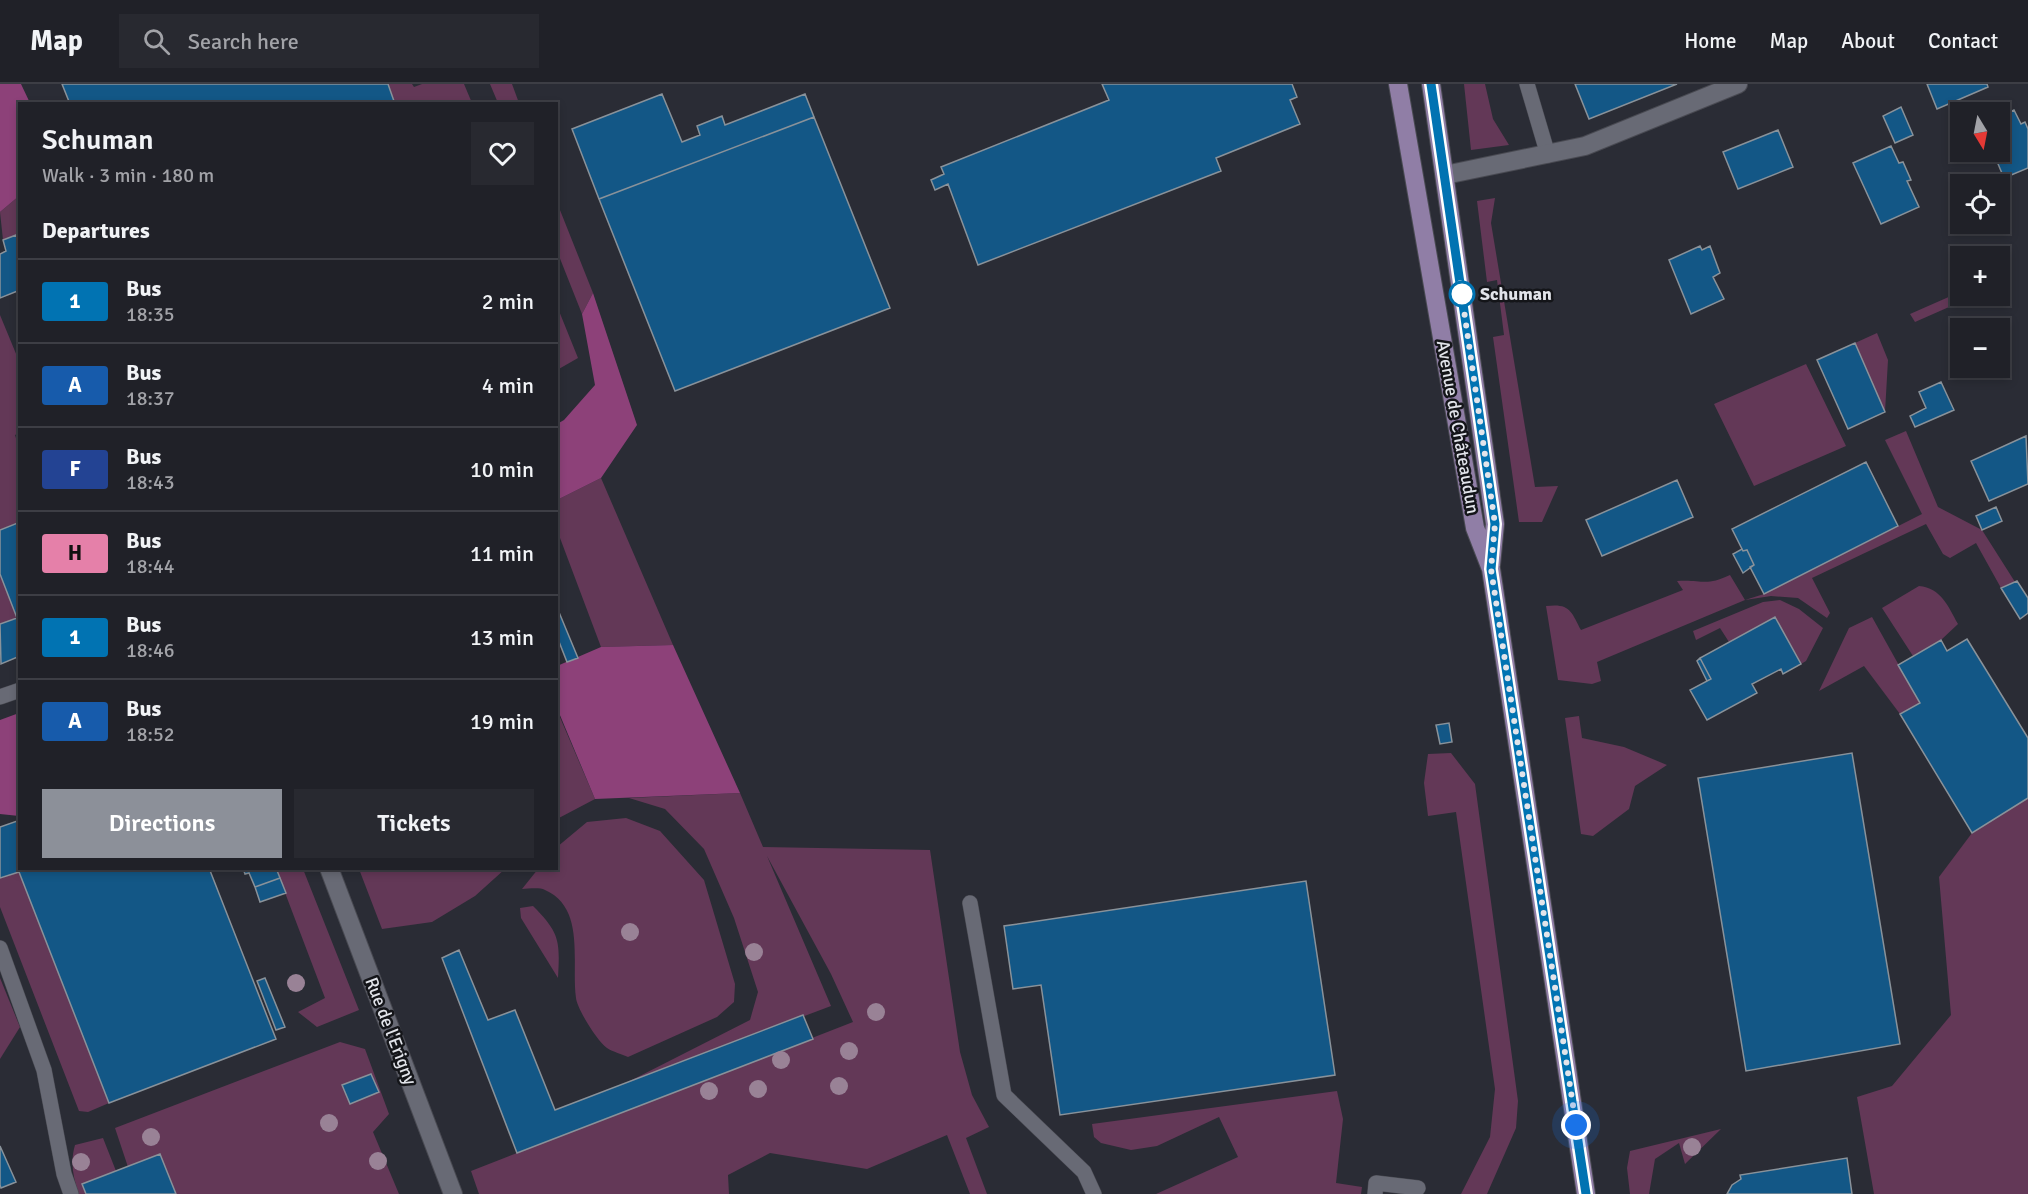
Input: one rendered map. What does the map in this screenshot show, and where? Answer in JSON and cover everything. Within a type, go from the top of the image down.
[{"type":"main road","name":"Avenue de Châteaudun","points":[[1398,84],[1475,528],[1491,569]]},
{"type":"main road","name":"Avenue de Châteaudun","points":[[1431,84],[1495,524],[1491,569]]},
{"type":"main road","points":[[1491,569],[1586,1194]]},
{"type":"street","points":[[1445,175],[1585,146],[1738,84]]},
{"type":"street","name":"Rue de l'Erigny","points":[[330,870],[453,1194]]},
{"type":"lane","points":[[1527,84],[1548,155]]},
{"type":"lane","points":[[0,697],[18,691]]},
{"type":"lane","points":[[970,903],[1004,1095],[1084,1172],[1094,1194]]},
{"type":"lane","points":[[0,948],[44,1070],[64,1174],[71,1194]]},
{"type":"lane","points":[[1375,1194],[1376,1183],[1418,1188],[1413,1194]]},
{"type":"shaded area","points":[[0,84],[21,84],[30,102],[18,102],[18,197],[0,212]]},
{"type":"shaded area","points":[[388,84],[412,84],[414,87],[422,84],[464,84],[472,102],[395,102]]},
{"type":"shaded area","points":[[490,84],[512,84],[519,102],[498,102]]},
{"type":"shaded area","points":[[1464,84],[1485,84],[1493,119],[1509,145],[1471,150]]},
{"type":"shaded area","points":[[18,197],[18,243],[16,236],[3,240],[0,212]]},
{"type":"shaded area","points":[[1495,198],[1491,223],[1535,487],[1558,486],[1542,522],[1519,522],[1493,337],[1504,335],[1497,280],[1487,282],[1477,201]]},
{"type":"shaded area","points":[[558,205],[593,293],[582,314],[558,254]]},
{"type":"shaded area","points":[[593,293],[637,425],[601,478],[558,500],[558,423],[564,420],[595,385],[582,314]]},
{"type":"shaded area","points":[[1950,296],[1951,306],[1915,322],[1910,314]]},
{"type":"shaded area","points":[[558,308],[578,358],[558,369]]},
{"type":"shaded area","points":[[0,315],[18,359],[18,434],[15,435],[18,445],[18,522],[0,530]]},
{"type":"shaded area","points":[[1877,333],[1888,360],[1885,412],[1855,343]]},
{"type":"shaded area","points":[[1806,364],[1846,446],[1754,486],[1714,404]]},
{"type":"shaded area","points":[[1906,431],[1938,507],[1982,530],[2015,582],[2001,588],[1976,543],[1950,558],[1943,554],[1926,524],[1812,578],[1830,613],[1827,618],[1798,598],[1771,596],[1745,600],[1764,594],[1922,514],[1885,440]]},
{"type":"shaded area","points":[[601,478],[673,645],[601,647],[558,533],[558,500]]},
{"type":"shaded area","points":[[0,574],[17,618],[0,624]]},
{"type":"shaded area","points":[[1730,575],[1745,600],[1597,662],[1601,681],[1592,684],[1558,680],[1546,606],[1565,607],[1575,618],[1581,630],[1683,590],[1677,581],[1709,582]]},
{"type":"shaded area","points":[[1919,586],[1927,587],[1938,594],[1958,624],[1941,640],[1913,656],[1882,608]]},
{"type":"shaded area","points":[[1780,600],[1799,609],[1823,628],[1806,661],[1801,664],[1775,617],[1729,642],[1720,628],[1696,640],[1693,631],[1763,602]]},
{"type":"shaded area","points":[[1872,617],[1920,703],[1900,714],[1864,666],[1819,691],[1849,628]]},
{"type":"shaded area","points":[[673,645],[740,793],[595,799],[558,710],[558,666],[601,647]]},
{"type":"shaded area","points":[[18,713],[18,816],[0,814],[0,720]]},
{"type":"shaded area","points":[[558,713],[595,799],[558,818]]},
{"type":"shaded area","points":[[1579,716],[1582,738],[1624,747],[1667,765],[1635,786],[1629,809],[1593,836],[1581,834],[1565,718]]},
{"type":"shaded area","points":[[1451,753],[1475,784],[1518,1101],[1516,1128],[1487,1194],[1461,1194],[1490,1137],[1495,1089],[1456,812],[1428,816],[1424,783],[1428,754]]},
{"type":"shaded area","points":[[740,793],[763,847],[930,850],[960,1052],[972,1095],[989,1127],[966,1138],[987,1194],[970,1194],[947,1135],[867,1169],[770,1153],[728,1175],[729,1194],[479,1194],[471,1171],[853,1022],[831,974],[767,856],[831,1006],[624,1084],[750,1020],[758,992],[734,918],[704,849],[665,809],[629,798]]},
{"type":"shaded area","points":[[2028,798],[2028,1194],[1874,1194],[1857,1097],[1892,1086],[1951,1015],[1939,877],[1972,833]]},
{"type":"shaded area","points":[[626,818],[660,831],[704,880],[735,984],[734,1002],[717,1017],[628,1057],[603,1045],[588,1025],[577,1003],[574,938],[572,923],[566,910],[558,898],[545,890],[522,889],[537,870],[558,870],[558,846],[587,822]]},
{"type":"shaded area","points":[[276,870],[303,870],[359,1010],[317,1027],[298,1012],[325,998]]},
{"type":"shaded area","points":[[359,870],[504,870],[475,896],[432,922],[382,929]]},
{"type":"shaded area","points":[[19,872],[109,1103],[88,1112],[79,1111],[0,907],[0,878]]},
{"type":"shaded area","points":[[533,906],[549,923],[556,938],[559,955],[558,978],[521,918],[520,908]]},
{"type":"shaded area","points":[[0,978],[20,1027],[0,1059]]},
{"type":"shaded area","points":[[340,1042],[365,1049],[389,1114],[373,1132],[399,1194],[176,1194],[160,1154],[128,1167],[115,1128]]},
{"type":"shaded area","points":[[1337,1091],[1343,1119],[1336,1183],[1362,1187],[1361,1194],[1156,1194],[1238,1157],[1219,1117],[1157,1146],[1131,1150],[1101,1143],[1094,1137],[1092,1124]]},
{"type":"shaded area","points":[[1721,1129],[1685,1164],[1679,1143],[1655,1159],[1649,1194],[1630,1194],[1627,1168],[1630,1151]]},
{"type":"shaded area","points":[[103,1138],[116,1171],[86,1194],[79,1194],[73,1170],[75,1145]]},
{"type":"building","points":[[62,84],[388,84],[394,102],[69,102]]},
{"type":"building","points":[[1102,84],[1292,84],[1297,97],[1290,100],[1300,124],[1216,158],[1221,171],[978,265],[948,184],[935,190],[931,180],[944,174],[941,167],[1109,100]]},
{"type":"building","points":[[1575,84],[1677,84],[1589,119]]},
{"type":"building","points":[[1927,84],[1987,84],[1988,87],[1937,109]]},
{"type":"building","points":[[662,94],[682,142],[700,135],[697,126],[722,116],[725,125],[805,94],[814,117],[599,199],[572,129]]},
{"type":"building","points":[[1901,107],[1913,135],[1895,143],[1883,116]]},
{"type":"building","points":[[2014,110],[2021,124],[2025,122],[2028,129],[2028,168],[2010,176],[2002,174],[1997,162],[2010,162],[2010,112]]},
{"type":"building","points":[[814,117],[890,308],[675,391],[599,199]]},
{"type":"building","points":[[1778,130],[1793,167],[1738,189],[1723,152]]},
{"type":"building","points":[[1891,146],[1899,163],[1903,162],[1911,180],[1907,181],[1919,207],[1881,224],[1853,163]]},
{"type":"building","points":[[16,235],[18,240],[18,291],[0,298],[0,254],[6,251],[3,240]]},
{"type":"building","points":[[1700,246],[1702,250],[1710,246],[1720,273],[1713,277],[1724,299],[1691,314],[1669,260]]},
{"type":"building","points":[[1855,343],[1885,412],[1848,429],[1817,360]]},
{"type":"building","points":[[1941,382],[1954,410],[1915,427],[1910,416],[1926,408],[1919,392]]},
{"type":"building","points":[[2026,436],[2028,484],[1989,501],[1971,461]]},
{"type":"building","points":[[1866,462],[1898,526],[1764,594],[1750,567],[1754,565],[1747,550],[1743,551],[1732,529]]},
{"type":"building","points":[[1677,480],[1693,517],[1602,556],[1586,520]]},
{"type":"building","points":[[1996,507],[2002,521],[1982,530],[1976,516]]},
{"type":"building","points":[[18,523],[18,657],[1,664],[0,624],[17,618],[0,574],[0,530]]},
{"type":"building","points":[[1742,549],[1747,550],[1754,565],[1743,573],[1733,554]]},
{"type":"building","points":[[2017,581],[2028,598],[2028,613],[2020,619],[2001,588]]},
{"type":"building","points":[[558,610],[578,658],[567,662],[558,639]]},
{"type":"building","points":[[1775,617],[1801,664],[1783,674],[1781,669],[1752,684],[1757,693],[1707,720],[1690,690],[1711,679],[1700,658]]},
{"type":"building","points":[[1967,639],[2028,738],[2028,798],[1972,833],[1900,714],[1920,703],[1898,665],[1941,640],[1947,651]]},
{"type":"building","points":[[1700,658],[1711,679],[1707,681],[1697,661]]},
{"type":"building","points":[[1449,723],[1452,742],[1440,744],[1436,725]]},
{"type":"building","points":[[1852,753],[1900,1044],[1746,1071],[1698,778]]},
{"type":"building","points":[[18,821],[18,870],[210,870],[276,1039],[109,1103],[19,872],[0,878],[0,827]]},
{"type":"building","points":[[244,870],[277,870],[280,878],[255,887],[249,873],[245,874]]},
{"type":"building","points":[[280,878],[286,893],[260,902],[255,887]]},
{"type":"building","points":[[1306,881],[1335,1075],[1060,1115],[1041,985],[1013,989],[1004,926]]},
{"type":"building","points":[[459,950],[488,1020],[515,1010],[555,1110],[803,1015],[813,1039],[517,1153],[442,958]]},
{"type":"building","points":[[265,978],[285,1027],[276,1030],[257,981]]},
{"type":"building","points":[[371,1074],[379,1092],[350,1104],[342,1085]]},
{"type":"building","points":[[0,1146],[16,1182],[1,1188],[0,1185]]},
{"type":"building","points":[[160,1154],[176,1194],[86,1194],[82,1184]]},
{"type":"building","points":[[1847,1158],[1852,1194],[1727,1194],[1732,1185],[1741,1179],[1740,1175]]},
{"type":"bus line","name":"1","points":[[1431,84],[1495,524],[1491,569],[1586,1194]]},
{"type":"place","name":"Schuman","points":[[1462,294]]},
{"type":"route","points":[[1462,294],[1460,283],[1495,524],[1491,569],[1576,1125]]}]
